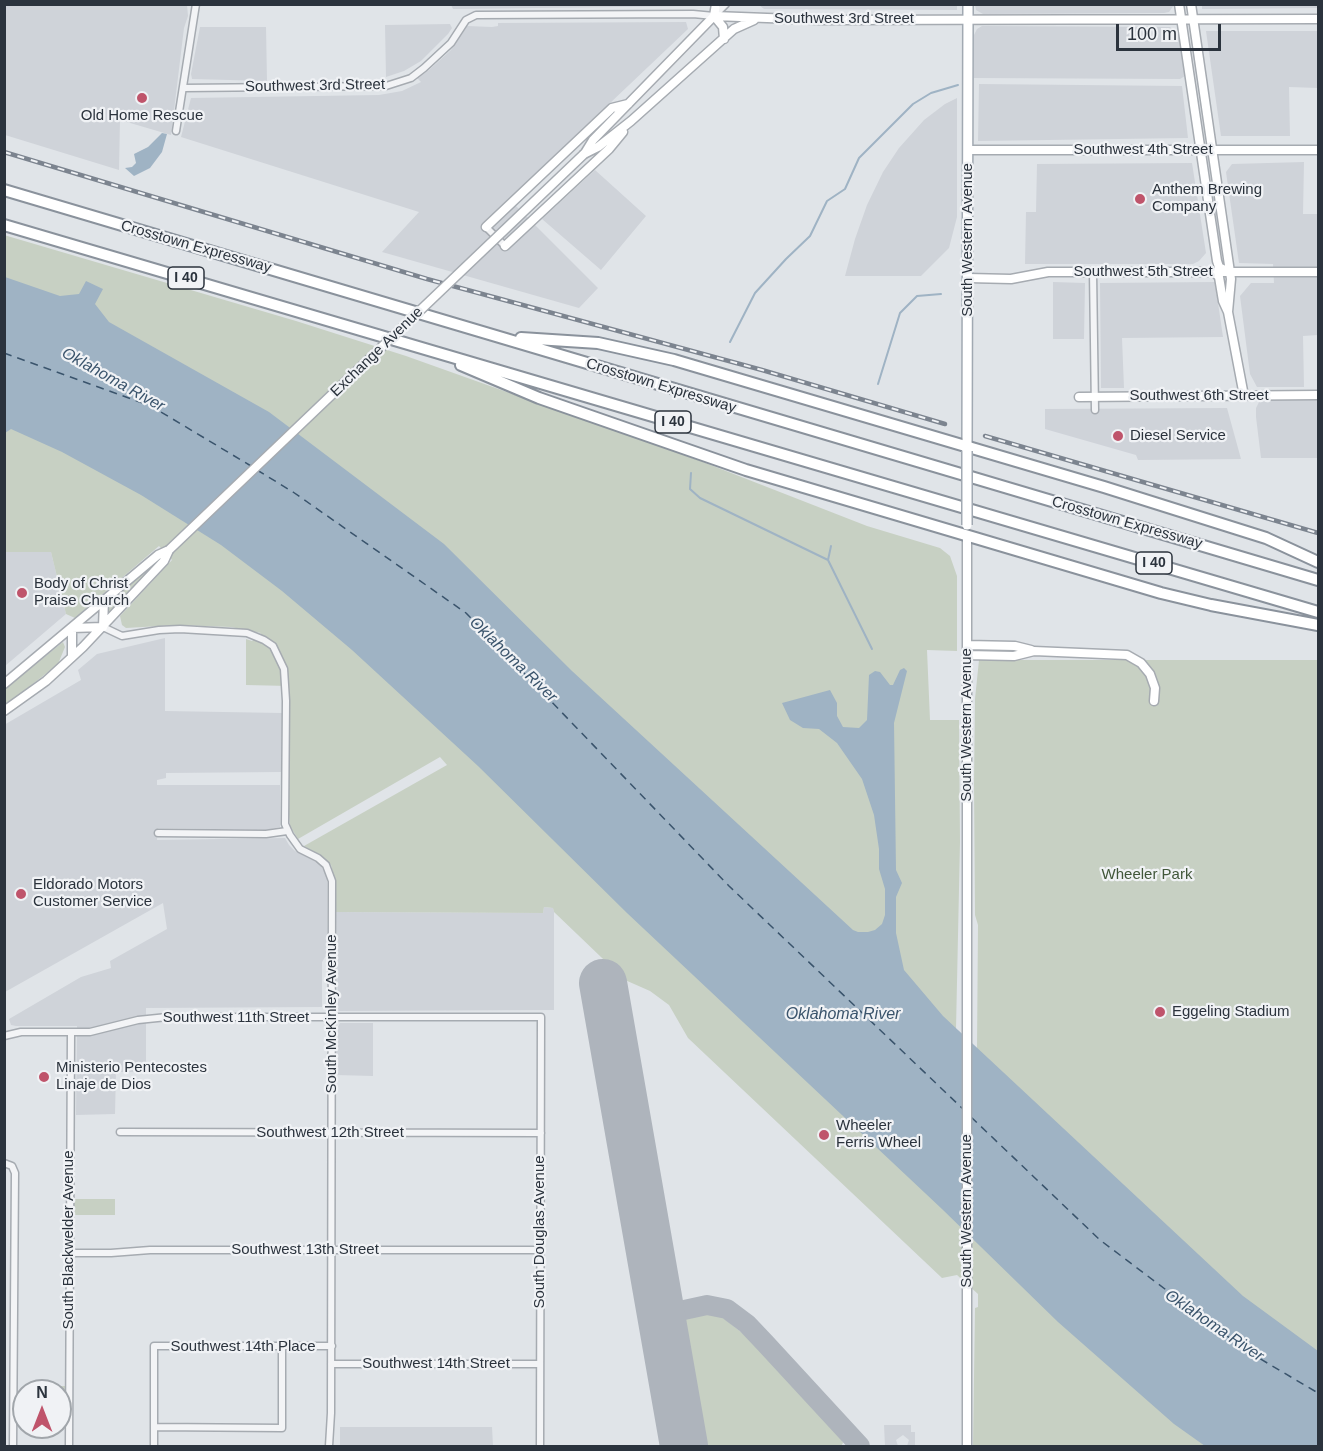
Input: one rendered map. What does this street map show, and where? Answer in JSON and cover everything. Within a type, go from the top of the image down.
[{"type":"highway","name":"Crosstown Expressway","points":[[4,190],[1318,580]]},
{"type":"highway","name":"Crosstown Expressway","points":[[4,225],[1318,612]]},
{"type":"highway","points":[[502,337],[598,343],[674,360],[1266,538],[1318,562]]},
{"type":"highway","points":[[406,342],[539,398],[693,453],[967,530],[1171,595],[1318,625]]},
{"type":"main road","points":[[716,4],[714,16],[723,27],[724,39]]},
{"type":"main road","name":"South Western Avenue","points":[[967,1446],[968,4]]},
{"type":"main road","points":[[1179,4],[1218,264],[1230,272]]},
{"type":"main road","points":[[1191,4],[1232,288],[1228,312]]},
{"type":"main road","name":"Southwest 3rd Street","points":[[714,16],[968,20],[1318,19]]},
{"type":"main road","name":"Exchange Avenue","points":[[4,684],[158,555],[169,550],[584,154],[592,140],[714,16]]},
{"type":"main road","name":"Exchange Avenue","points":[[584,154],[598,147],[631,122],[734,29],[757,18]]},
{"type":"main road","points":[[486,227],[612,108],[628,104]]},
{"type":"main road","points":[[505,246],[609,149],[631,122]]},
{"type":"main road","name":"Southwest 4th Street","points":[[968,150],[1318,150]]},
{"type":"main road","points":[[1214,272],[1219,277],[1223,301],[1228,312],[1244,396]]},
{"type":"main road","name":"Southwest 5th Street","points":[[968,278],[1011,279],[1036,273],[1318,272]]},
{"type":"main road","name":"Southwest 6th Street","points":[[1078,397],[1318,395]]},
{"type":"main road","name":"Exchange Avenue","points":[[4,711],[46,681],[103,627],[164,561],[169,550]]},
{"type":"main road","points":[[72,657],[72,628],[103,627],[104,600]]},
{"type":"main road","points":[[967,645],[1015,646],[1034,651],[1127,655],[1141,663],[1150,674],[1155,688],[1154,700]]},
{"type":"main road","points":[[967,655],[1014,656],[1034,651]]},
{"type":"street","points":[[176,131],[196,4]]},
{"type":"street","points":[[585,4],[585,14]]},
{"type":"street","name":"Exchange Avenue","points":[[714,16],[726,4]]},
{"type":"street","name":"Southwest 3rd Street","points":[[183,88],[391,85],[411,78],[430,63],[451,43],[473,15],[693,14],[714,16]]},
{"type":"street","points":[[486,227],[505,246]]},
{"type":"street","points":[[1093,273],[1095,410]]},
{"type":"street","points":[[103,627],[122,636],[175,629],[247,633],[267,642],[275,649],[284,669],[286,701],[284,810],[287,831],[266,834],[158,833]]},
{"type":"street","name":"South McKinley Avenue","points":[[287,831],[300,849],[324,862],[331,878],[332,1364],[329,1446]]},
{"type":"street","name":"Southwest 11th Street","points":[[4,1036],[16,1032],[90,1032],[138,1020],[167,1017],[541,1017]]},
{"type":"street","name":"South Douglas Avenue","points":[[540,1446],[541,1017]]},
{"type":"street","name":"South Blackwelder Avenue","points":[[69,1446],[70,1033]]},
{"type":"street","name":"Southwest 12th Street","points":[[120,1132],[541,1133]]},
{"type":"street","points":[[4,1163],[12,1166],[15,1173],[13,1446]]},
{"type":"street","name":"Southwest 13th Street","points":[[69,1253],[118,1253],[150,1250],[540,1251]]},
{"type":"street","name":"Southwest 14th Place","points":[[154,1427],[154,1346],[332,1346]]},
{"type":"street","points":[[154,1446],[154,1427],[282,1428],[282,1347]]},
{"type":"street","name":"Southwest 14th Street","points":[[332,1364],[540,1364]]},
{"type":"shaded area","points":[[703,4],[703,6],[453,9],[451,5]]},
{"type":"shaded area","points":[[957,4],[957,10],[764,9],[759,5]]},
{"type":"shaded area","points":[[975,4],[1174,5],[1169,12],[1164,13],[983,14],[976,10]]},
{"type":"shaded area","points":[[1318,4],[1318,8],[1202,9],[1202,5]]},
{"type":"shaded area","points":[[4,5],[187,5],[188,16],[184,28],[171,135],[120,120],[119,170],[5,135]]},
{"type":"shaded area","points":[[686,22],[688,29],[509,199],[598,288],[579,308],[382,252],[419,212],[181,137],[191,98],[379,95],[402,91],[421,82],[417,78],[451,50],[467,26],[492,27],[498,26],[498,23]]},
{"type":"shaded area","points":[[450,24],[452,28],[448,34],[421,61],[404,71],[386,77],[385,25]]},
{"type":"shaded area","points":[[982,26],[1170,27],[1179,35],[1185,76],[1180,79],[974,78],[974,35]]},
{"type":"shaded area","points":[[200,27],[266,27],[267,81],[192,79]]},
{"type":"shaded area","points":[[1206,31],[1318,31],[1318,88],[1289,87],[1290,136],[1221,136]]},
{"type":"shaded area","points":[[979,84],[1182,86],[1188,138],[978,141]]},
{"type":"shaded area","points":[[957,98],[957,217],[949,248],[921,276],[845,276],[867,205],[883,172],[899,148],[924,120]]},
{"type":"shaded area","points":[[1304,162],[1303,214],[1318,214],[1318,335],[1303,336],[1304,387],[1257,387],[1250,374],[1240,296],[1251,283],[1274,283],[1273,264],[1239,263],[1226,172],[1232,164]]},
{"type":"shaded area","points":[[1192,163],[1206,253],[1199,261],[1193,264],[1025,264],[1026,212],[1036,212],[1037,164]]},
{"type":"shaded area","points":[[595,170],[646,216],[601,270],[542,219]]},
{"type":"shaded area","points":[[1053,282],[1085,283],[1084,339],[1053,339]]},
{"type":"shaded area","points":[[1215,282],[1223,337],[1122,338],[1124,388],[1101,388],[1100,283]]},
{"type":"shaded area","points":[[1318,399],[1318,458],[1261,458],[1256,417],[1256,408],[1260,400]]},
{"type":"shaded area","points":[[1227,408],[1241,459],[1138,460],[1136,455],[1045,429],[1045,409]]},
{"type":"shaded area","points":[[5,552],[51,552],[66,614],[5,666]]},
{"type":"shaded area","points":[[165,638],[165,711],[282,713],[281,772],[166,773],[166,778],[157,780],[157,785],[280,785],[280,827],[266,830],[158,828],[157,840],[285,838],[295,851],[320,864],[327,877],[327,954],[322,962],[322,1007],[146,1008],[146,1072],[116,1072],[115,1114],[76,1115],[77,1026],[16,1026],[11,1025],[9,1019],[81,977],[111,968],[110,961],[167,929],[163,903],[5,992],[4,725],[81,680],[78,670],[97,654]]},
{"type":"shaded area","points":[[544,907],[553,908],[554,912],[554,1010],[338,1011],[336,912],[543,913]]},
{"type":"shaded area","points":[[340,1023],[373,1023],[373,1076],[336,1075],[336,1031]]},
{"type":"shaded area","points":[[884,1425],[911,1425],[911,1432],[915,1432],[915,1446],[907,1446],[909,1440],[903,1435],[896,1440],[898,1446],[885,1446]]},
{"type":"shaded area","points":[[340,1427],[492,1427],[493,1446],[340,1446]]},
{"type":"green space","name":"Wheeler Park","points":[[4,235],[296,321],[406,356],[703,462],[867,526],[940,548],[950,556],[957,576],[957,651],[927,650],[930,720],[959,720],[960,842],[956,1029],[977,1049],[978,925],[975,915],[974,784],[975,699],[979,660],[1318,660],[1318,1446],[973,1446],[975,1308],[978,1307],[978,1294],[957,1275],[942,1278],[688,1038],[669,1005],[650,991],[625,980],[554,912],[553,908],[544,907],[543,913],[336,912],[336,884],[331,865],[304,846],[447,765],[440,757],[298,839],[290,826],[289,815],[289,686],[246,685],[246,639],[252,641],[261,633],[231,627],[177,625],[126,628],[122,625],[120,616],[172,560],[159,546],[75,618],[66,614],[51,552],[5,552]]},
{"type":"green space","points":[[146,570],[148,572],[107,613],[110,601]]},
{"type":"green space","points":[[63,642],[65,647],[58,664],[5,706],[5,689]]},
{"type":"green space","points":[[74,1199],[115,1199],[115,1215],[74,1215]]},
{"type":"green space","points":[[710,1313],[721,1316],[766,1352],[841,1434],[843,1443],[841,1446],[699,1446],[680,1317]]},
{"type":"water","points":[[162,133],[167,134],[162,152],[150,168],[134,176],[125,168],[132,167],[136,163],[134,154],[148,147]]},
{"type":"water","name":"Oklahoma River","points":[[5,277],[60,296],[79,294],[86,281],[103,289],[95,304],[109,322],[269,412],[444,544],[572,671],[853,930],[858,932],[875,930],[882,924],[885,915],[885,889],[879,869],[879,849],[874,815],[862,779],[837,743],[819,729],[803,728],[790,720],[782,703],[830,690],[837,703],[837,716],[843,727],[859,728],[867,720],[869,675],[875,671],[880,672],[890,685],[893,685],[900,670],[904,668],[907,671],[894,723],[896,870],[902,883],[896,897],[896,933],[904,970],[943,1016],[1243,1296],[1318,1351],[1318,1446],[1205,1446],[1174,1424],[1058,1322],[942,1209],[627,913],[478,766],[352,650],[282,591],[221,545],[141,495],[62,452],[11,429],[5,433]]},
{"type":"waterway","points":[[730,342],[755,293],[810,236],[827,201],[845,189],[859,158],[913,104],[931,93],[958,85]]},
{"type":"waterway","points":[[878,384],[900,313],[917,296],[941,294]]},
{"type":"waterway","points":[[691,473],[690,489],[700,498],[828,560]]},
{"type":"waterway","points":[[831,546],[828,560],[872,649]]},
{"type":"ferry route","points":[[4,353],[151,406],[251,466]]},
{"type":"ferry route","points":[[257,470],[293,492],[466,613],[729,886],[963,1109]]},
{"type":"ferry route","points":[[971,1117],[1100,1240],[1247,1351],[1318,1393]]},
{"type":"taxiway","points":[[661,1315],[707,1305],[727,1309],[747,1324],[860,1446]]},
{"type":"runway","points":[[603,983],[684,1446]]},
{"type":"railway","points":[[4,152],[427,279],[762,370],[945,424]]},
{"type":"railway","points":[[985,436],[1318,533]]},
{"type":"place","name":"Old Home Rescue","points":[[142,98]]},
{"type":"place","name":"Anthem Brewing Company","points":[[1140,199]]},
{"type":"place","name":"Diesel Service","points":[[1118,436]]},
{"type":"place","name":"Body of Christ Praise Church","points":[[22,593]]},
{"type":"place","name":"Eldorado Motors Customer Service","points":[[21,894]]},
{"type":"place","name":"Eggeling Stadium","points":[[1160,1012]]},
{"type":"place","name":"Ministerio Pentecostes Linaje de Dios","points":[[44,1077]]},
{"type":"place","name":"Wheeler Ferris Wheel","points":[[824,1135]]}]
